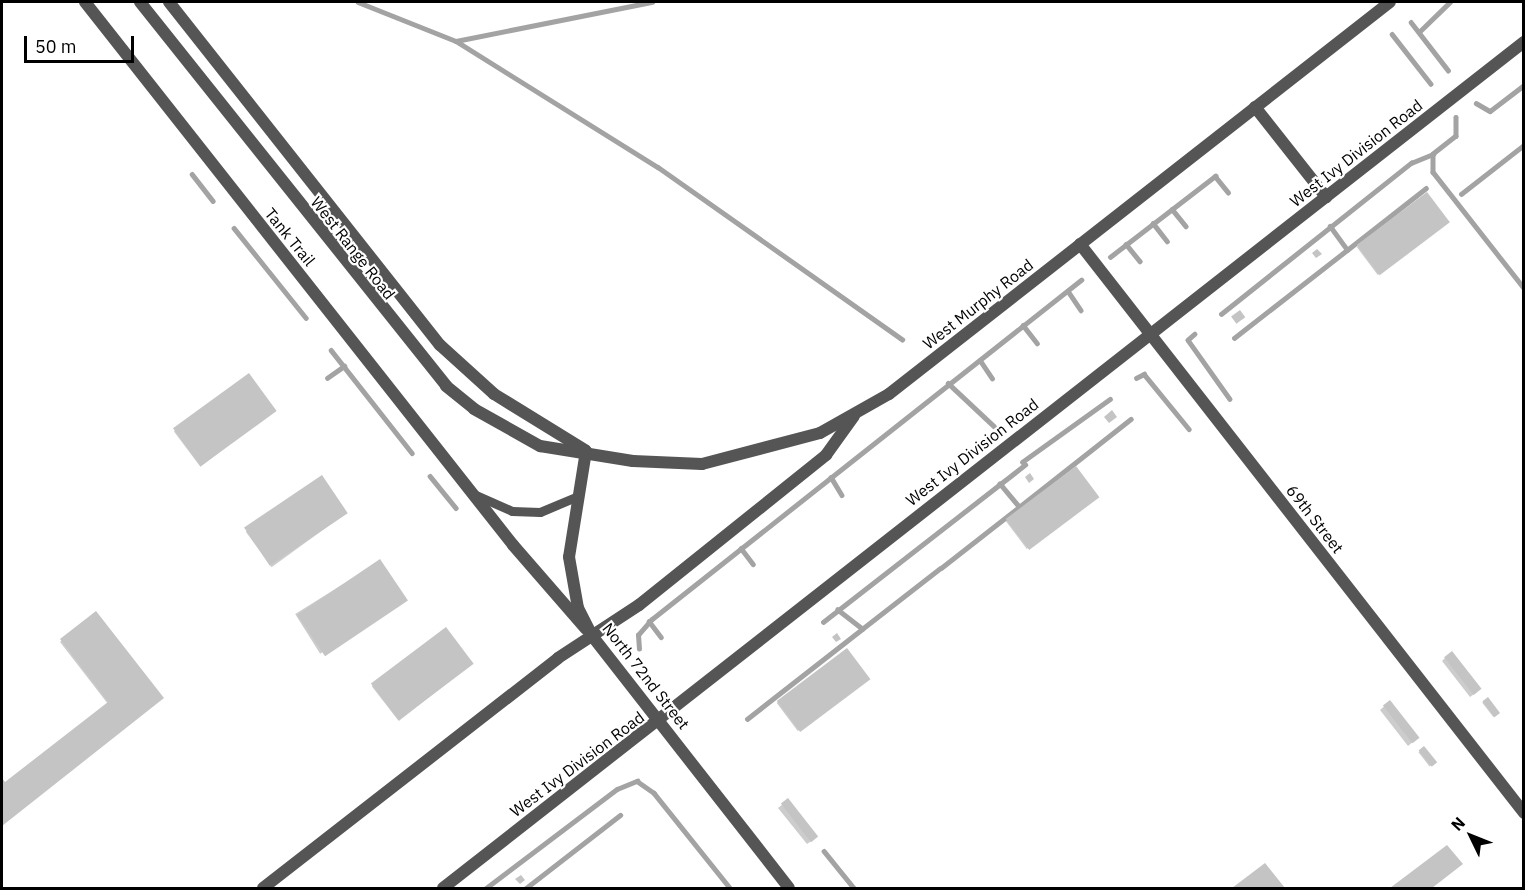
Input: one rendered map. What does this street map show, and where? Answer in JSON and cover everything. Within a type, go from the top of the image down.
[{"type":"street","name":"Tank Trail","points":[[85,2],[471,492],[593,637]]},
{"type":"street","name":"West Range Road","points":[[140,2],[438,378],[474,410],[540,446],[586,451],[633,461],[702,464],[783,446],[854,416]]},
{"type":"street","name":"West Range Road","points":[[169,2],[440,345],[494,394],[586,451]]},
{"type":"street","name":"West Murphy Road","points":[[263,888],[543,670],[593,637],[825,455],[854,416],[1080,244],[1390,2]]},
{"type":"street","name":"West Ivy Division Road","points":[[443,888],[660,721],[1150,333],[1524,42]]},
{"type":"street","points":[[1256,107],[1326,197]]},
{"type":"street","name":"69th Street","points":[[1080,244],[1524,813]]},
{"type":"street","name":"North 72nd Street","points":[[586,451],[569,557],[578,608],[593,637],[789,888]]},
{"type":"lane","name":"Tank Trail","points":[[471,492],[512,511],[540,512],[578,496]]},
{"type":"building","points":[[1427,192],[1450,222],[1380,275],[1357,245]]},
{"type":"building","points":[[1317,249],[1322,254],[1316,258],[1312,253]]},
{"type":"building","points":[[1240,310],[1245,317],[1236,324],[1231,316]]},
{"type":"building","points":[[249,373],[277,411],[201,466],[173,428]]},
{"type":"building","points":[[1112,410],[1117,417],[1109,423],[1104,417]]},
{"type":"building","points":[[1076,466],[1099,497],[1029,550],[1006,519]]},
{"type":"building","points":[[1030,473],[1034,479],[1029,483],[1025,477]]},
{"type":"building","points":[[322,475],[348,513],[270,566],[244,528]]},
{"type":"building","points":[[380,559],[408,600],[325,656],[297,615]]},
{"type":"building","points":[[96,611],[164,698],[2,826],[2,778],[5,782],[108,702],[60,639]]},
{"type":"building","points":[[446,627],[474,664],[399,720],[371,684]]},
{"type":"building","points":[[837,633],[841,639],[836,642],[832,637]]},
{"type":"building","points":[[847,648],[870,679],[800,732],[777,701]]},
{"type":"building","points":[[1452,651],[1482,689],[1474,695],[1444,657]]},
{"type":"building","points":[[1488,697],[1500,713],[1494,717],[1482,701]]},
{"type":"building","points":[[1390,700],[1420,738],[1412,743],[1383,706]]},
{"type":"building","points":[[1424,746],[1437,762],[1432,767],[1419,750]]},
{"type":"building","points":[[788,798],[818,837],[811,842],[781,804]]},
{"type":"building","points":[[1447,845],[1463,864],[1432,888],[1390,888]]},
{"type":"building","points":[[1265,863],[1285,888],[1232,888]]},
{"type":"building","points":[[521,875],[525,880],[520,884],[515,879]]},
{"type":"waterway","points":[[358,2],[456,41],[652,2]]},
{"type":"waterway","points":[[1419,32],[1450,2]]},
{"type":"waterway","points":[[1411,22],[1448,70]]},
{"type":"waterway","points":[[1392,34],[1431,84]]},
{"type":"waterway","points":[[456,41],[658,167],[902,339]]},
{"type":"waterway","points":[[1476,103],[1490,111],[1524,85]]},
{"type":"waterway","points":[[1456,117],[1456,136],[1433,154],[1433,172],[1524,288]]},
{"type":"waterway","points":[[1461,194],[1524,145]]},
{"type":"waterway","points":[[1221,314],[1411,163],[1433,154]]},
{"type":"waterway","points":[[192,174],[213,201]]},
{"type":"waterway","points":[[1110,257],[1215,176],[1228,192]]},
{"type":"waterway","points":[[1347,250],[1426,188]]},
{"type":"waterway","points":[[1172,209],[1186,226]]},
{"type":"waterway","points":[[1153,223],[1167,241]]},
{"type":"waterway","points":[[1234,338],[1347,250],[1330,227]]},
{"type":"waterway","points":[[234,228],[306,318]]},
{"type":"waterway","points":[[1126,244],[1140,261]]},
{"type":"waterway","points":[[639,649],[638,635],[652,619],[1081,280]]},
{"type":"waterway","points":[[1068,291],[1081,310]]},
{"type":"waterway","points":[[1023,325],[1037,343]]},
{"type":"waterway","points":[[1195,334],[1188,340],[1230,399]]},
{"type":"waterway","points":[[331,350],[412,453]]},
{"type":"waterway","points":[[980,360],[992,378]]},
{"type":"waterway","points":[[327,378],[344,366]]},
{"type":"waterway","points":[[1136,378],[1144,374],[1189,429]]},
{"type":"waterway","points":[[948,383],[994,426]]},
{"type":"waterway","points":[[1022,462],[1110,399]]},
{"type":"waterway","points":[[1019,507],[1131,419]]},
{"type":"waterway","points":[[823,622],[1025,465]]},
{"type":"waterway","points":[[430,476],[456,508]]},
{"type":"waterway","points":[[831,477],[842,495]]},
{"type":"waterway","points":[[941,568],[1019,507],[1000,484]]},
{"type":"waterway","points":[[741,548],[753,564]]},
{"type":"waterway","points":[[862,629],[939,569]]},
{"type":"waterway","points":[[747,719],[862,629],[838,610]]},
{"type":"waterway","points":[[649,621],[661,637]]},
{"type":"waterway","points":[[486,888],[617,789],[637,781],[654,793],[730,888]]},
{"type":"waterway","points":[[526,888],[620,815]]},
{"type":"waterway","points":[[824,851],[854,888]]}]
